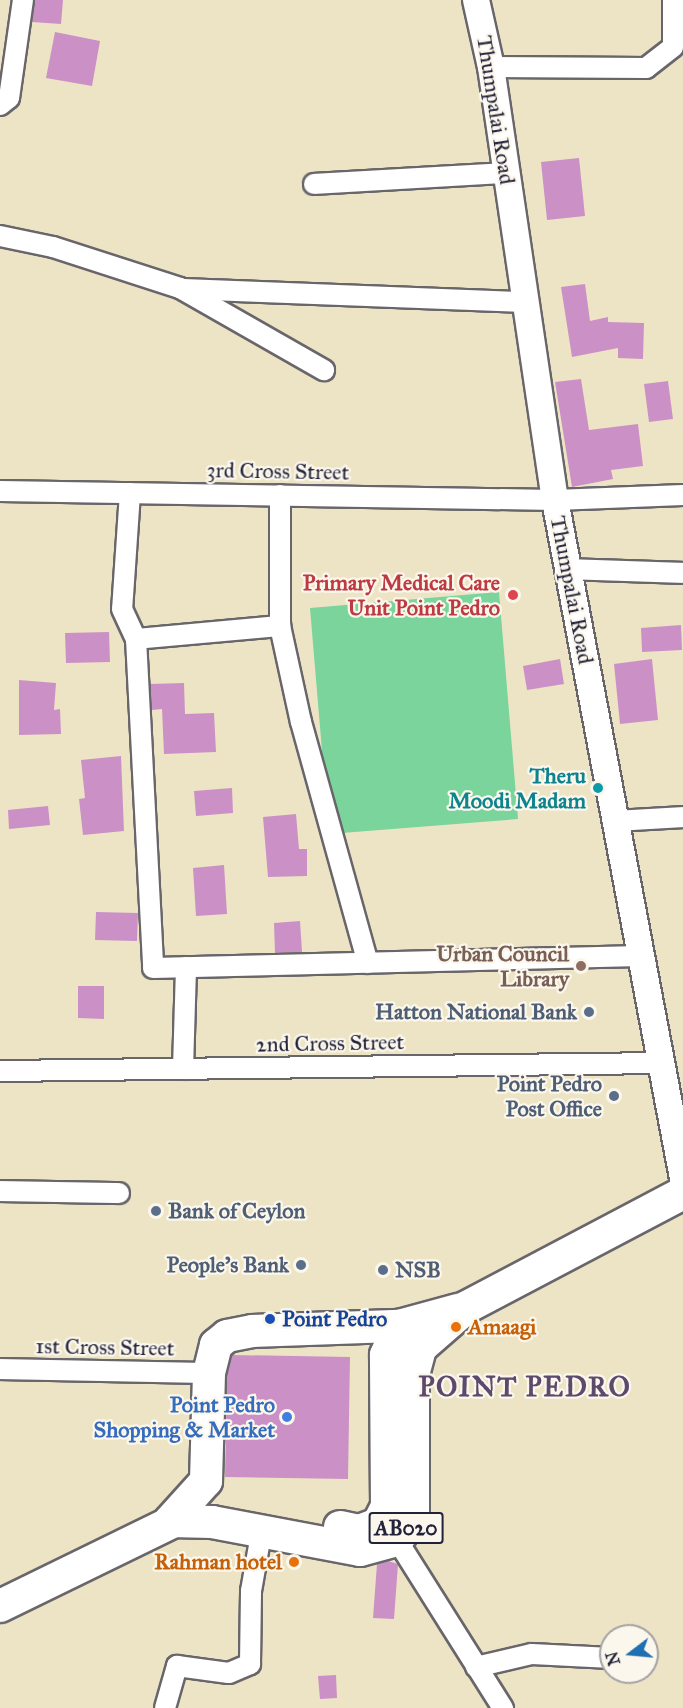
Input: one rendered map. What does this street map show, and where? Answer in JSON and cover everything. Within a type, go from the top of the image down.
[{"type":"main road","name":"AB020","points":[[170,1521],[206,1481],[209,1373],[216,1345],[227,1336],[253,1331],[399,1326],[467,1307],[683,1192]]},
{"type":"main road","name":"AB020","points":[[170,1521],[212,1522],[261,1534],[360,1550],[397,1540],[413,1518],[413,1375],[420,1348],[467,1307]]},
{"type":"main road","name":"AB020","points":[[0,1606],[170,1521],[217,1503],[359,1531],[378,1524],[387,1506],[386,1355],[399,1326]]},
{"type":"street","points":[[0,105],[9,98],[22,0]]},
{"type":"street","name":"Thumpalai Road","points":[[476,0],[491,67],[555,500],[683,1178]]},
{"type":"street","points":[[491,67],[646,68],[673,47],[673,0]]},
{"type":"street","points":[[314,184],[506,173]]},
{"type":"street","points":[[0,236],[53,247],[180,288],[324,370]]},
{"type":"street","points":[[180,288],[525,302]]},
{"type":"street","name":"3rd Cross Street","points":[[0,491],[555,500],[683,495]]},
{"type":"street","points":[[130,493],[122,609],[136,639],[153,968],[640,956]]},
{"type":"street","points":[[280,495],[280,626],[301,722],[368,963]]},
{"type":"street","points":[[568,569],[683,573]]},
{"type":"street","points":[[136,639],[280,626]]},
{"type":"street","points":[[616,821],[683,817]]},
{"type":"street","points":[[183,1069],[186,967]]},
{"type":"street","name":"2nd Cross Street","points":[[0,1071],[660,1063]]},
{"type":"street","points":[[0,1191],[119,1193]]},
{"type":"street","name":"1st Cross Street","points":[[0,1369],[209,1373]]},
{"type":"street","points":[[165,1708],[177,1666],[229,1673],[250,1665],[251,1592],[261,1534]]},
{"type":"street","points":[[397,1540],[502,1708]]},
{"type":"street","points":[[476,1667],[532,1654],[599,1657]]},
{"type":"green space","points":[[499,592],[518,819],[329,834],[310,608]]},
{"type":"building","points":[[35,0],[63,0],[61,24],[32,22]]},
{"type":"building","points":[[55,32],[100,41],[92,86],[46,78]]},
{"type":"building","points":[[579,158],[585,216],[547,220],[541,162]]},
{"type":"building","points":[[585,284],[590,321],[608,317],[608,322],[644,323],[643,359],[618,358],[618,348],[572,357],[561,287]]},
{"type":"building","points":[[581,379],[589,430],[638,424],[643,466],[611,470],[613,479],[572,487],[555,382]]},
{"type":"building","points":[[668,381],[673,419],[649,422],[644,384]]},
{"type":"building","points":[[681,625],[682,650],[642,652],[641,628]]},
{"type":"building","points":[[109,632],[110,662],[66,663],[65,633]]},
{"type":"building","points":[[560,659],[564,684],[527,690],[523,666]]},
{"type":"building","points":[[652,659],[658,720],[620,724],[614,664]]},
{"type":"building","points":[[19,680],[56,683],[54,710],[60,709],[61,734],[19,735]]},
{"type":"building","points":[[184,683],[185,714],[214,713],[216,752],[164,754],[162,709],[152,710],[150,684]]},
{"type":"building","points":[[121,756],[124,831],[83,835],[79,799],[85,798],[81,760]]},
{"type":"building","points":[[232,788],[233,813],[196,816],[194,791]]},
{"type":"building","points":[[48,806],[50,825],[9,829],[8,810]]},
{"type":"building","points":[[296,814],[299,849],[307,849],[307,876],[268,877],[263,817]]},
{"type":"building","points":[[224,865],[227,914],[196,916],[193,868]]},
{"type":"building","points":[[96,912],[138,913],[137,941],[95,940]]},
{"type":"building","points":[[300,921],[302,952],[275,953],[274,923]]},
{"type":"building","points":[[78,986],[104,986],[104,1019],[78,1018]]},
{"type":"building","name":"Point Pedro Shopping & Market","points":[[232,1355],[350,1357],[348,1479],[225,1477],[227,1375]]},
{"type":"building","points":[[388,1561],[398,1564],[394,1619],[373,1618],[377,1564]]},
{"type":"building","points":[[336,1675],[337,1698],[320,1699],[318,1676]]},
{"type":"place","name":"Primary Medical Care Unit Point Pedro","points":[[513,595]]},
{"type":"place","name":"Theru Moodi Madam","points":[[598,788]]},
{"type":"place","name":"Urban Council Library","points":[[581,966]]},
{"type":"place","name":"Hatton National Bank","points":[[589,1012]]},
{"type":"place","name":"Point Pedro Post Office","points":[[614,1096]]},
{"type":"place","name":"Bank of Ceylon","points":[[156,1211]]},
{"type":"place","name":"People's Bank","points":[[301,1265]]},
{"type":"place","name":"NSB","points":[[383,1270]]},
{"type":"place","name":"Point Pedro","points":[[270,1319]]},
{"type":"place","name":"Amaagi","points":[[456,1327]]},
{"type":"place","name":"Point Pedro Shopping & Market","points":[[287,1417]]},
{"type":"place","name":"Rahman hotel","points":[[294,1562]]},
{"type":"district","name":"POINT PEDRO","points":[[525,1387]]}]
